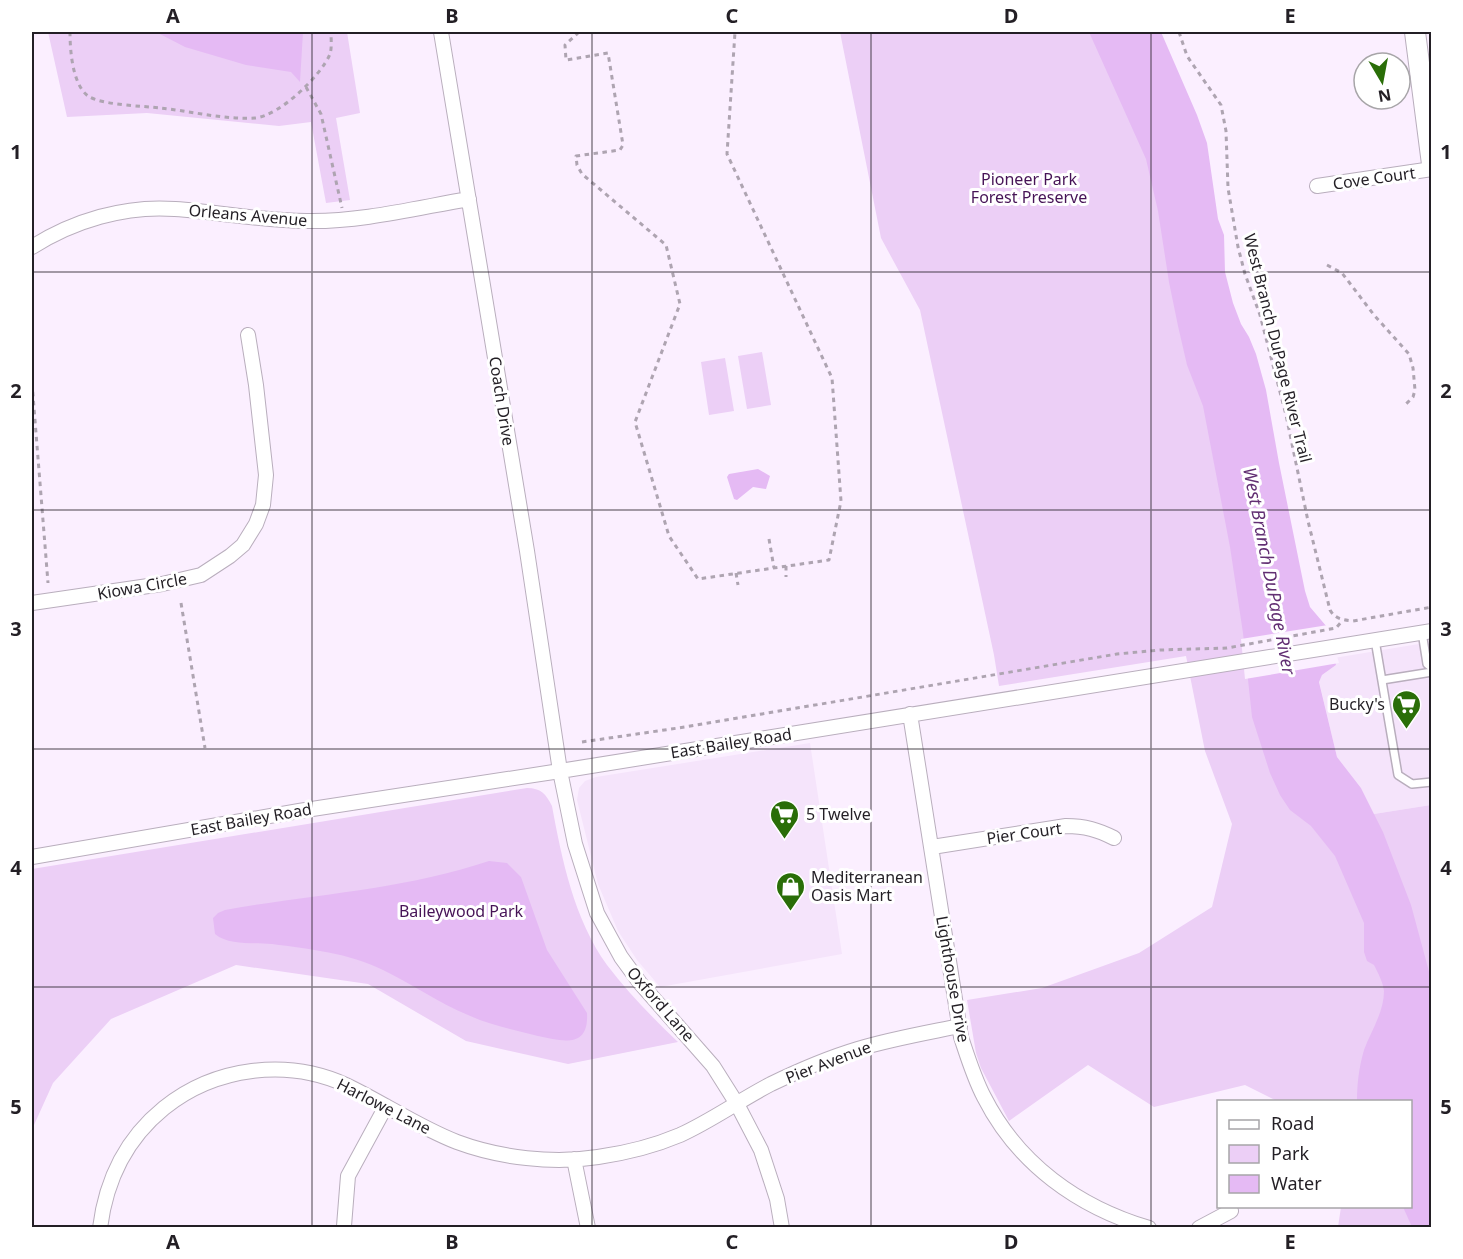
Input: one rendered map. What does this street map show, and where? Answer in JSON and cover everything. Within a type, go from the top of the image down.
[{"type":"main road","points":[[1415,32],[1431,164]]},
{"type":"street","name":"Coach Drive","points":[[441,32],[560,771]]},
{"type":"street","name":"Cove Court","points":[[1317,186],[1431,169]]},
{"type":"street","name":"Orleans Avenue","points":[[32,247],[48,236],[78,224],[133,210],[173,209],[297,221],[345,219],[469,199]]},
{"type":"street","name":"Kiowa Circle","points":[[32,603],[162,584],[201,575],[221,563],[243,545],[256,524],[263,505],[266,475],[249,335]]},
{"type":"street","name":"East Bailey Road","points":[[32,856],[299,811],[1427,631]]},
{"type":"street","name":"Lighthouse Drive","points":[[910,714],[960,1026],[971,1066],[985,1099],[997,1120],[1025,1156],[1047,1176],[1083,1201],[1124,1220],[1149,1227]]},
{"type":"street","name":"Oxford Lane","points":[[560,771],[575,844],[588,890],[607,933],[640,984],[686,1032],[713,1066],[737,1104],[761,1150],[777,1199],[782,1227]]},
{"type":"street","name":"Pier Court","points":[[932,847],[1066,826],[1083,826],[1114,838]]},
{"type":"street","name":"Pier Avenue","points":[[737,1104],[770,1085],[857,1049],[960,1026]]},
{"type":"street","name":"Harlowe Lane","points":[[100,1227],[108,1190],[122,1157],[144,1127],[175,1100],[212,1081],[250,1071],[289,1070],[327,1078],[346,1085],[434,1132],[458,1142],[486,1151],[530,1157],[574,1159],[616,1154],[657,1144],[690,1130],[737,1104]]},
{"type":"street","points":[[344,1226],[348,1176],[386,1106]]},
{"type":"street","points":[[574,1159],[588,1227]]},
{"type":"street","points":[[1199,1227],[1232,1211]]},
{"type":"lane","points":[[1382,680],[1431,670],[1427,664],[1427,631]]},
{"type":"lane","points":[[1375,640],[1398,775],[1412,784],[1431,782]]},
{"type":"path","points":[[70,32],[70,50],[77,79],[88,96],[111,103],[258,118],[282,105],[306,87],[322,70],[331,52],[331,32]]},
{"type":"path","points":[[579,32],[565,45],[566,60],[608,53],[623,145],[620,150],[576,156],[579,170],[666,245],[680,304],[635,422],[669,536],[698,579],[829,560],[841,501],[831,378],[727,154],[735,32]]},
{"type":"path","name":"West Branch DuPage River Trail","points":[[1179,32],[1187,56],[1221,105],[1226,131],[1228,188],[1238,247],[1260,315],[1286,415],[1328,606],[1336,617],[1353,621],[1431,607]]},
{"type":"path","points":[[306,87],[321,114],[345,219]]},
{"type":"path","points":[[1327,265],[1342,273],[1374,315],[1409,354],[1415,390],[1413,397],[1405,405]]},
{"type":"path","points":[[32,383],[48,583]]},
{"type":"path","points":[[770,539],[774,568]]},
{"type":"path","points":[[786,566],[786,577]]},
{"type":"path","points":[[736,573],[738,585]]},
{"type":"path","points":[[182,603],[205,748]]},
{"type":"path","points":[[582,742],[685,727],[1105,656],[1160,650],[1227,648],[1336,628],[1343,620]]},
{"type":"shaded area","points":[[1431,642],[1431,805],[1374,814],[1361,788],[1337,757],[1319,681],[1322,675],[1336,665],[1334,658]]},
{"type":"shaded area","points":[[810,743],[842,954],[660,987],[637,960],[618,931],[598,884],[577,800],[579,788],[585,781],[596,777]]},
{"type":"green space","points":[[48,32],[347,32],[360,113],[336,118],[350,200],[326,203],[311,122],[279,126],[147,113],[67,117]]},
{"type":"green space","name":"Pioneer Park Forest Preserve","points":[[840,32],[1129,32],[1324,811],[1374,814],[1431,805],[1431,1227],[1338,1227],[1341,1208],[1412,1208],[1412,1100],[1275,1100],[1245,1085],[1154,1107],[1088,1065],[1009,1121],[981,1068],[976,1053],[967,1000],[1042,988],[1139,953],[1212,907],[1232,824],[1205,751],[1186,656],[999,686],[920,310],[881,238]]},
{"type":"green space","points":[[762,352],[771,405],[747,409],[738,356]]},
{"type":"green space","points":[[725,358],[734,411],[709,415],[701,362]]},
{"type":"green space","name":"Baileywood Park","points":[[527,788],[542,792],[552,806],[571,888],[596,947],[623,985],[678,1042],[568,1064],[466,1041],[368,984],[236,965],[111,1019],[53,1083],[32,1125],[32,869]]},
{"type":"water","points":[[156,32],[303,32],[300,82],[291,72],[246,65],[185,47]]},
{"type":"water","name":"West Branch DuPage River","points":[[1089,32],[1161,32],[1207,143],[1218,219],[1224,235],[1225,272],[1233,303],[1256,354],[1266,390],[1305,591],[1310,607],[1327,627],[1336,665],[1322,675],[1319,682],[1337,757],[1361,788],[1383,832],[1411,905],[1431,979],[1431,1227],[1412,1227],[1403,1208],[1412,1208],[1412,1100],[1357,1100],[1362,1056],[1377,1021],[1384,991],[1374,965],[1367,961],[1364,952],[1364,923],[1335,856],[1311,826],[1290,810],[1280,795],[1270,773],[1252,717],[1243,633],[1230,547],[1203,406],[1187,365],[1178,326],[1158,211],[1146,159]]},
{"type":"water","points":[[758,469],[770,476],[766,489],[753,487],[737,500],[734,499],[727,477],[729,474]]},
{"type":"water","points":[[489,861],[507,863],[521,877],[547,950],[587,1013],[584,1032],[579,1037],[572,1040],[556,1040],[485,1022],[357,959],[329,952],[272,944],[234,942],[215,934],[213,918],[225,910],[424,879]]},
{"type":"pier","points":[[1328,625],[1339,663],[1245,679],[1241,639]]},
{"type":"place","name":"Bucky's","points":[[1406,730]]},
{"type":"place","name":"5 Twelve","points":[[785,840]]},
{"type":"place","name":"Mediterranean Oasis Mart","points":[[790,912]]}]
